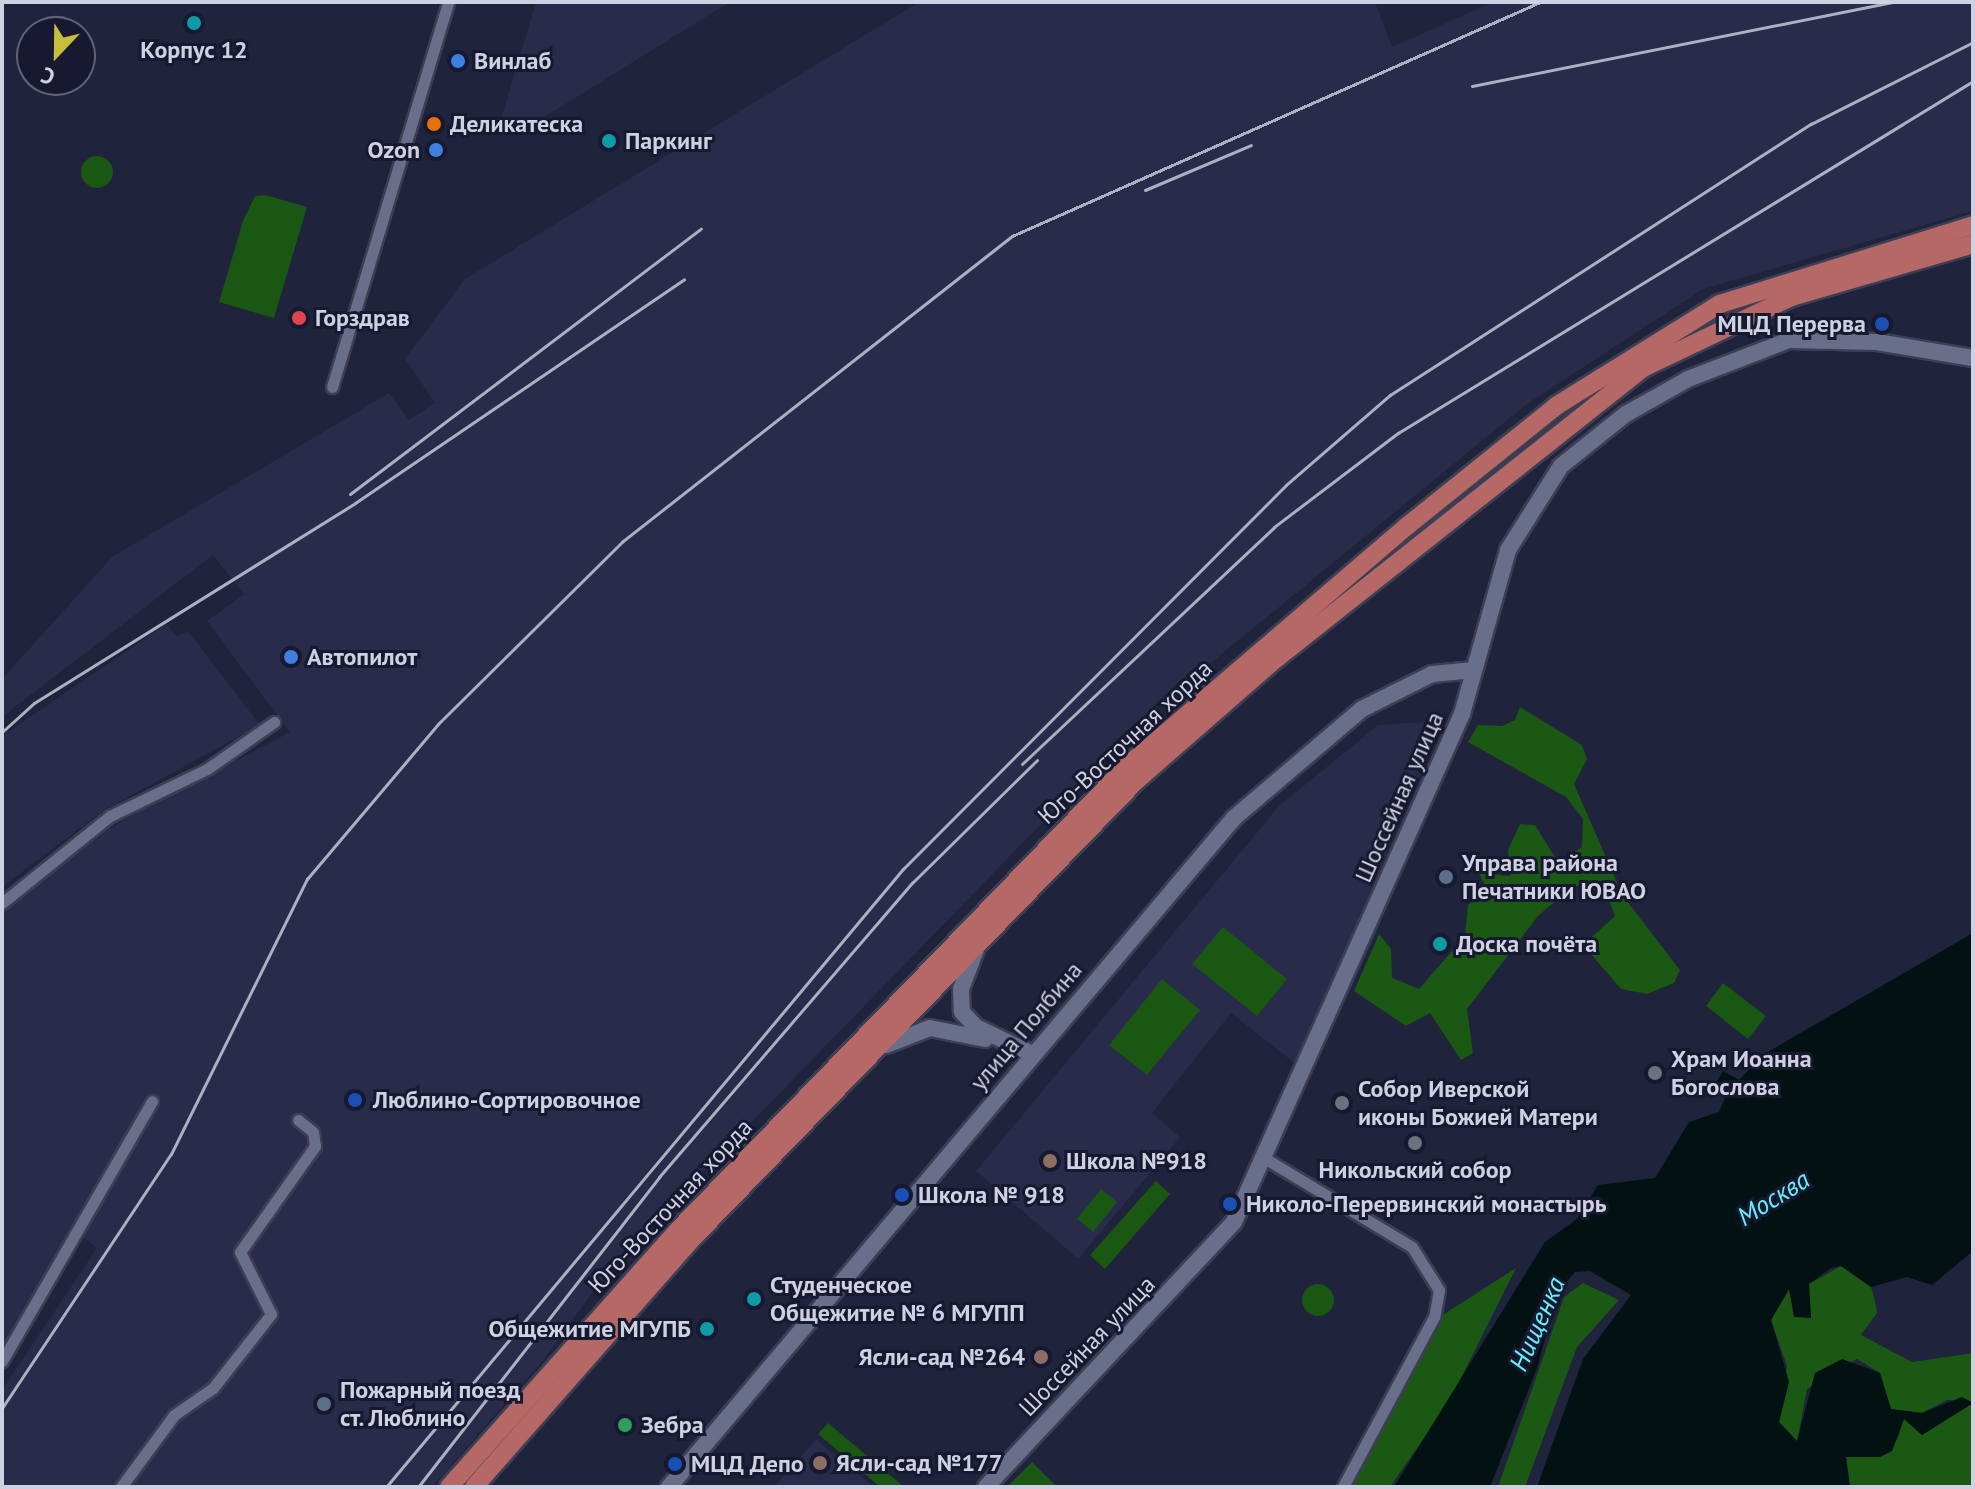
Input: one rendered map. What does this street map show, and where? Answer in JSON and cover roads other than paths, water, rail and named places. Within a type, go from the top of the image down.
[{"type":"main road","name":"Юго-Восточная хорда","points":[[449,1487],[678,1230],[1127,766],[1407,526],[1582,388],[1720,304],[1973,225]]},
{"type":"main road","name":"Юго-Восточная хорда","points":[[474,1487],[688,1243],[1137,780],[1579,413],[1726,323],[1973,244]]},
{"type":"main road","name":"Шоссейная улица","points":[[986,1487],[1220,1241],[1266,1159],[1462,714],[1526,514],[1561,466],[1626,414],[1744,353],[1789,340],[1863,340],[1973,358]]},
{"type":"main road","name":"улица Полбина","points":[[669,1487],[1032,1054],[1268,785],[1396,688],[1474,670]]},
{"type":"main road","points":[[976,948],[961,989],[962,1012],[1032,1054]]},
{"type":"main road","points":[[877,1050],[930,1028],[1011,1044]]},
{"type":"street","points":[[332,387],[448,2]]},
{"type":"street","points":[[2,903],[110,816],[207,769],[274,722]]},
{"type":"street","points":[[2,1361],[152,1101]]},
{"type":"street","points":[[121,1487],[174,1415],[213,1388],[271,1314],[239,1262],[315,1146],[313,1132],[298,1120]]},
{"type":"street","points":[[1266,1159],[1412,1247],[1439,1290],[1434,1317],[1343,1487]]},
{"type":"water","points":[[1973,933],[1973,1251],[1932,1285],[1907,1277],[1871,1287],[1841,1266],[1831,1268],[1809,1284],[1811,1318],[1794,1317],[1789,1289],[1771,1320],[1789,1382],[1779,1422],[1797,1441],[1815,1373],[1842,1359],[1880,1373],[1891,1409],[1922,1413],[1962,1397],[1973,1403],[1922,1435],[1904,1419],[1892,1451],[1880,1457],[1846,1457],[1850,1487],[1537,1487],[1583,1359],[1631,1295],[1590,1271],[1575,1272],[1547,1304],[1553,1309],[1537,1368],[1490,1487],[1394,1487],[1545,1242],[1577,1219],[1598,1185],[1655,1178],[1689,1122],[1719,1112],[1727,1092],[1714,1086],[1723,1071],[1739,1080],[1766,1053]]},
{"type":"railway","points":[[2,1408],[171,1154],[307,879],[439,723],[623,541],[1012,236],[1540,2]]},
{"type":"railway","points":[[1472,86],[1894,2]]},
{"type":"railway","points":[[386,1487],[903,869],[1286,485],[1390,395],[1811,124],[1973,42]]},
{"type":"railway","points":[[1022,764],[1274,527],[1398,433],[1973,81]]},
{"type":"railway","points":[[1145,190],[1251,145]]},
{"type":"railway","points":[[350,494],[701,229]]},
{"type":"railway","points":[[2,732],[34,703],[355,503],[684,279]]},
{"type":"railway","points":[[418,1487],[659,1177],[913,882],[1037,760]]},
{"type":"place","name":"Корпус 12","points":[[194,23]]},
{"type":"place","name":"Винлаб","points":[[458,61]]},
{"type":"place","name":"Деликатеска","points":[[434,124]]},
{"type":"place","name":"Паркинг","points":[[609,141]]},
{"type":"place","name":"Ozon","points":[[436,150]]},
{"type":"place","name":"Горздрав","points":[[299,318]]},
{"type":"place","name":"МЦД Перерва","points":[[1882,324]]},
{"type":"place","name":"Автопилот","points":[[291,657]]},
{"type":"place","name":"Управа района Печатники ЮВАО","points":[[1446,877]]},
{"type":"place","name":"Доска почёта","points":[[1440,944]]},
{"type":"place","name":"Храм Иоанна Богослова","points":[[1655,1073]]},
{"type":"place","name":"Люблино-Сортировочное","points":[[355,1100]]},
{"type":"place","name":"Собор Иверской иконы Божией Матери","points":[[1342,1103]]},
{"type":"place","name":"Никольский собор","points":[[1415,1143]]},
{"type":"place","name":"Школа №918","points":[[1050,1161]]},
{"type":"place","name":"Школа № 918","points":[[902,1195]]},
{"type":"place","name":"Николо-Перервинский монастырь","points":[[1230,1204]]},
{"type":"place","name":"Студенческое Общежитие № 6 МГУПП","points":[[754,1299]]},
{"type":"place","name":"Общежитие МГУПБ","points":[[707,1329]]},
{"type":"place","name":"Ясли-сад №264","points":[[1041,1357]]},
{"type":"place","name":"Пожарный поезд ст. Люблино","points":[[324,1404]]},
{"type":"place","name":"Зебра","points":[[625,1425]]},
{"type":"place","name":"Ясли-сад №177","points":[[820,1463]]},
{"type":"place","name":"МЦД Депо","points":[[675,1464]]},
{"type":"water label","name":"Москва","points":[[1773,1198]]},
{"type":"water label","name":"Нищенка","points":[[1537,1324]]}]
